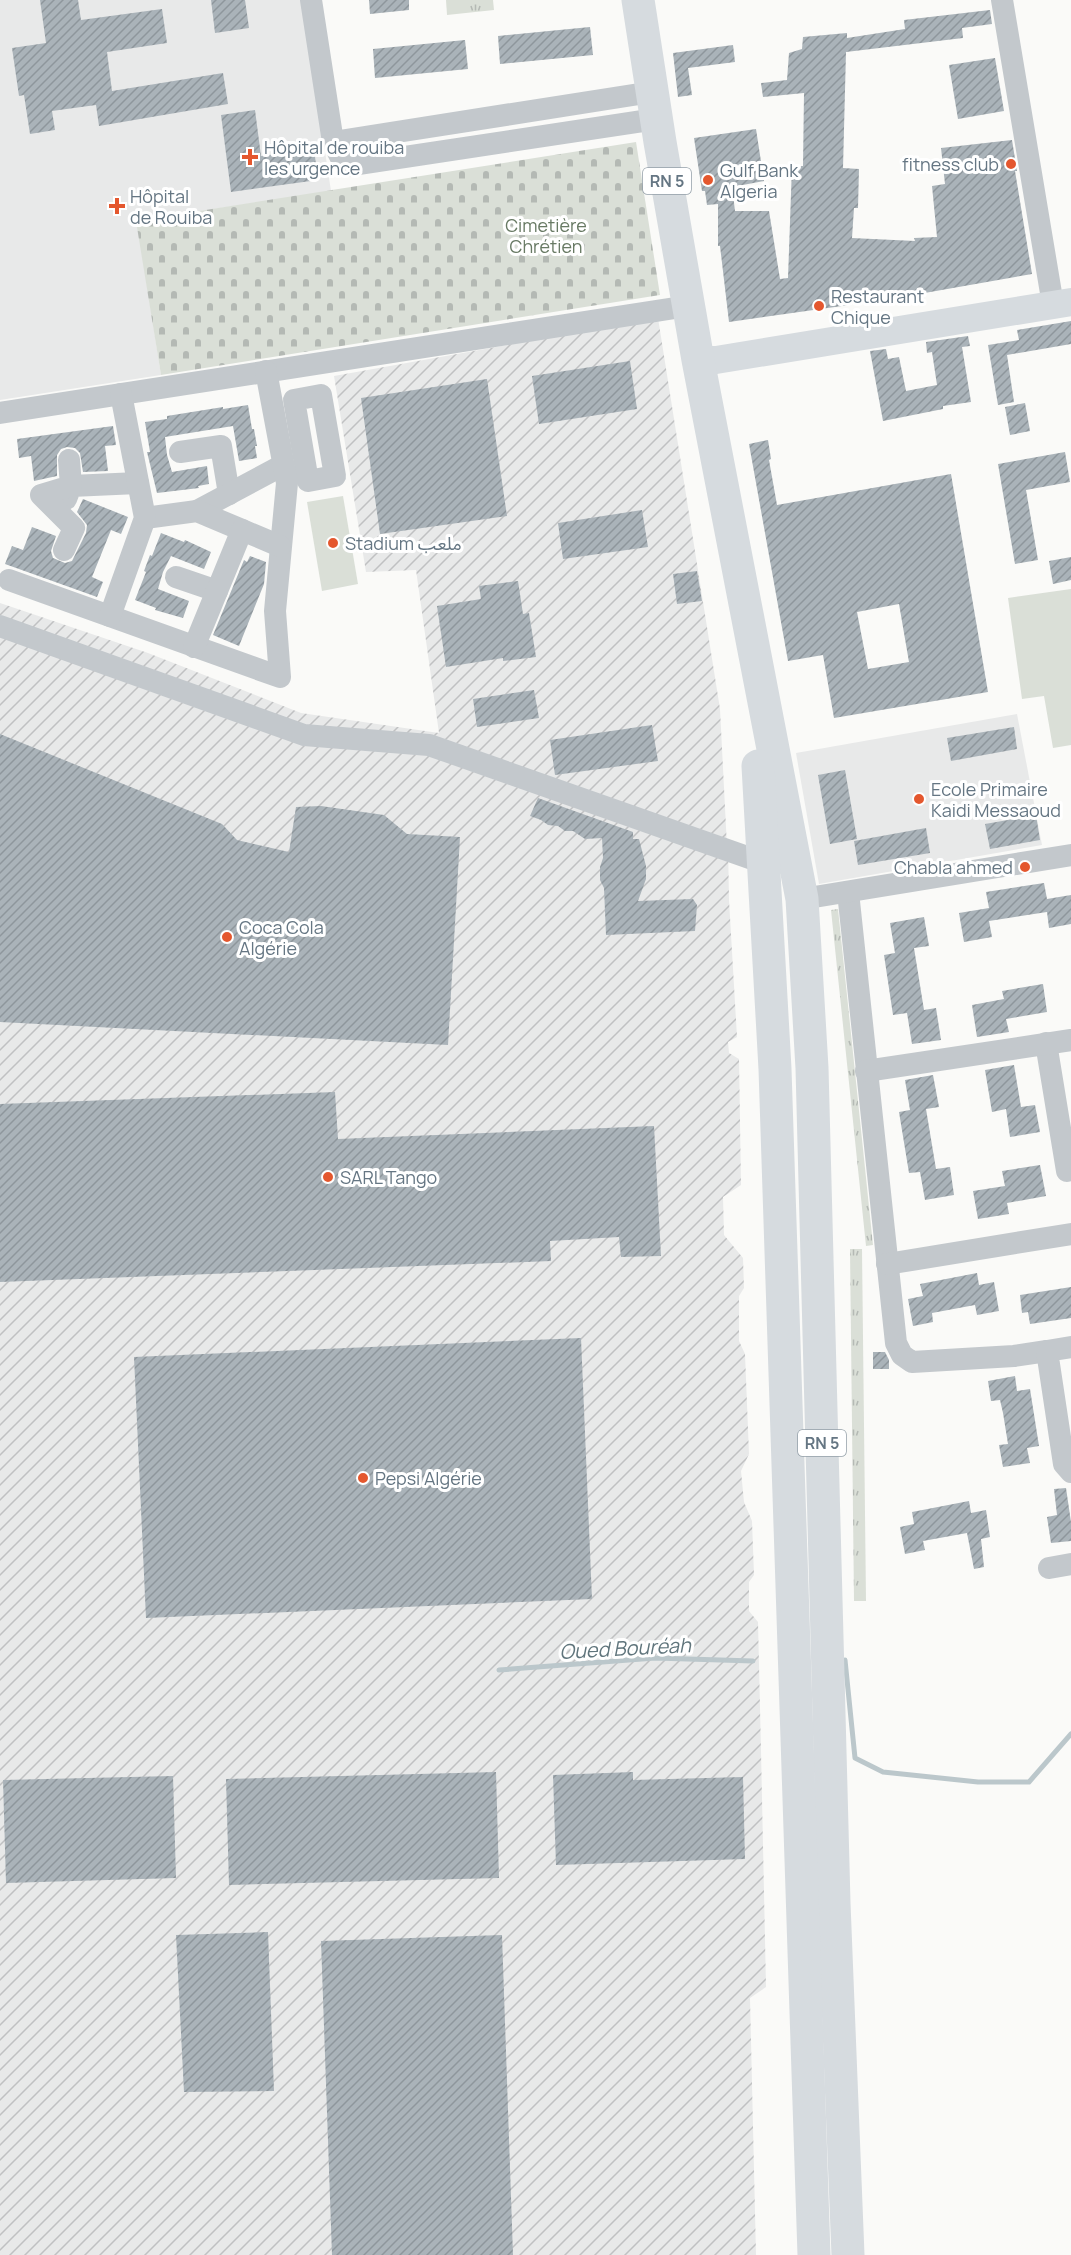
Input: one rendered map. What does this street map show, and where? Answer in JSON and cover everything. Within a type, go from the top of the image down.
[{"type":"highway","name":"RN 5","points":[[638,0],[688,306],[750,635],[779,864],[774,1069],[814,2255]]},
{"type":"highway","name":"RN 5","points":[[779,864],[802,899],[812,1068],[834,1903],[848,2255]]},
{"type":"highway","points":[[774,1069],[812,1068]]},
{"type":"main road","points":[[698,360],[716,360],[1062,304]]},
{"type":"street","points":[[311,0],[333,142],[345,166],[654,105]]},
{"type":"street","points":[[1002,0],[1062,304]]},
{"type":"street","points":[[333,142],[654,105]]},
{"type":"street","points":[[0,413],[688,306]]},
{"type":"street","points":[[9,580],[280,677],[274,611],[288,451],[294,400],[321,395],[335,476],[308,481],[288,451],[266,371]]},
{"type":"street","points":[[110,616],[145,518],[121,394]]},
{"type":"street","points":[[145,518],[197,511],[229,494],[288,451],[328,436]]},
{"type":"street","points":[[180,452],[221,446],[229,494]]},
{"type":"street","points":[[63,550],[74,528],[60,514],[71,486],[69,460]]},
{"type":"street","points":[[71,486],[138,483]]},
{"type":"street","points":[[197,511],[280,546]]},
{"type":"street","points":[[194,647],[242,530]]},
{"type":"street","points":[[176,577],[217,591]]},
{"type":"street","points":[[0,626],[304,735],[429,745],[779,864]]},
{"type":"street","points":[[802,899],[1071,855]]},
{"type":"street","points":[[848,892],[896,1343],[902,1355],[912,1362],[1014,1356],[1071,1347]]},
{"type":"street","points":[[866,1071],[1071,1040]]},
{"type":"street","points":[[1046,1043],[1067,1171]]},
{"type":"street","points":[[887,1264],[1071,1234]]},
{"type":"street","points":[[1047,1351],[1064,1464],[1071,1472]]},
{"type":"street","points":[[1049,1568],[1071,1564]]},
{"type":"shaded area","name":"Hôpital de Rouiba","points":[[0,0],[302,0],[331,191],[137,221],[161,375],[0,400]]},
{"type":"shaded area","points":[[658,318],[720,709],[737,1037],[728,1042],[729,1053],[739,1059],[741,1185],[723,1197],[724,1235],[743,1258],[744,1288],[739,1296],[739,1341],[745,1354],[749,1454],[741,1471],[744,1502],[752,1521],[754,1575],[749,1582],[749,1611],[758,1622],[766,1987],[750,1998],[756,2255],[0,2255],[0,603],[148,653],[301,713],[439,733],[416,570],[366,572],[334,376]]},
{"type":"shaded area","name":"Ecole Primaire Kaidi Messaoud","points":[[1017,714],[1042,845],[819,884],[796,753]]},
{"type":"green space","points":[[446,0],[493,0],[494,10],[447,15]]},
{"type":"green space","name":"Cimetière Chrétien","points":[[636,142],[660,295],[161,375],[136,221]]},
{"type":"green space","name":"Stadium ملعب","points":[[343,496],[358,584],[322,591],[307,502]]},
{"type":"green space","points":[[1071,589],[1071,745],[1053,748],[1044,696],[1022,699],[1008,598]]},
{"type":"green space","points":[[838,909],[873,1245],[866,1246],[831,910]]},
{"type":"green space","points":[[850,1249],[862,1249],[866,1601],[854,1601]]},
{"type":"building","points":[[40,0],[78,0],[81,20],[162,9],[167,43],[107,52],[112,91],[223,73],[228,104],[99,126],[96,105],[52,111],[55,130],[30,134],[24,95],[19,96],[12,48],[46,43]]},
{"type":"building","points":[[211,0],[245,0],[249,28],[215,33]]},
{"type":"building","points":[[369,0],[409,0],[409,10],[370,14]]},
{"type":"building","points":[[990,10],[992,24],[962,28],[963,38],[846,52],[843,168],[859,169],[858,208],[854,208],[852,238],[915,241],[914,238],[937,237],[932,186],[945,184],[941,148],[1012,140],[1032,274],[902,297],[902,301],[849,299],[849,305],[729,322],[720,246],[718,246],[718,204],[707,205],[705,191],[702,191],[694,138],[756,129],[764,181],[732,187],[735,211],[769,211],[780,279],[788,278],[792,166],[803,166],[804,93],[763,97],[761,83],[787,80],[789,53],[802,49],[803,37],[847,33],[847,38],[905,29],[904,20]]},
{"type":"building","points":[[590,27],[593,55],[500,64],[498,36]]},
{"type":"building","points":[[465,40],[468,69],[375,78],[373,49]]},
{"type":"building","points":[[733,45],[735,62],[688,68],[692,95],[678,97],[673,53]]},
{"type":"building","points":[[995,58],[1004,111],[958,119],[949,65]]},
{"type":"building","points":[[255,110],[261,156],[314,149],[318,180],[231,192],[221,115]]},
{"type":"building","points":[[1071,321],[1071,344],[1007,355],[1014,402],[998,405],[988,345],[1019,340],[1017,330]]},
{"type":"building","points":[[968,336],[970,346],[962,347],[971,402],[943,406],[943,409],[883,421],[870,351],[886,349],[888,359],[899,357],[906,391],[937,385],[932,352],[927,353],[926,342]]},
{"type":"building","points":[[630,361],[637,409],[539,424],[532,376]]},
{"type":"building","points":[[487,379],[507,516],[380,534],[361,398]]},
{"type":"building","points":[[1025,403],[1030,431],[1010,435],[1005,407]]},
{"type":"building","points":[[248,405],[257,446],[255,446],[257,458],[239,461],[233,426],[165,437],[172,472],[207,466],[209,484],[198,486],[199,488],[157,493],[147,452],[150,452],[145,422],[167,419],[167,416]]},
{"type":"building","points":[[113,426],[116,445],[105,446],[108,471],[83,472],[80,453],[75,448],[67,447],[61,449],[57,455],[57,476],[34,481],[31,456],[19,458],[17,439]]},
{"type":"building","points":[[768,440],[777,505],[951,474],[988,692],[834,718],[823,655],[788,661],[749,444]],"holes":[[[899,604],[909,662],[868,669],[857,612]]]},
{"type":"building","points":[[1065,452],[1070,482],[1026,490],[1038,560],[1015,564],[998,464]]},
{"type":"building","points":[[83,499],[128,517],[121,534],[111,530],[92,577],[103,582],[97,597],[5,564],[12,546],[23,550],[32,527],[56,536],[51,551],[53,558],[65,563],[72,561],[86,533],[87,525],[77,512]]},
{"type":"building","points":[[642,510],[648,547],[563,559],[558,523]]},
{"type":"building","points":[[161,533],[184,542],[185,540],[211,552],[204,569],[171,556],[163,572],[158,589],[189,601],[183,618],[155,610],[156,608],[135,600],[150,555],[152,556]]},
{"type":"building","points":[[250,556],[266,562],[264,584],[239,646],[213,635],[244,560],[247,562]]},
{"type":"building","points":[[1071,557],[1071,580],[1053,584],[1049,561]]},
{"type":"building","points":[[697,571],[702,601],[677,604],[673,574]]},
{"type":"building","points":[[518,581],[523,614],[529,613],[536,657],[503,661],[503,658],[446,667],[437,606],[481,599],[479,586]]},
{"type":"building","points":[[534,690],[539,718],[477,727],[473,699]]},
{"type":"building","points":[[652,725],[658,761],[555,775],[550,740]]},
{"type":"building","points":[[1014,727],[1017,749],[951,761],[947,738]]},
{"type":"building","name":"Coca Cola Algérie","points":[[0,734],[222,824],[237,840],[289,852],[296,807],[321,806],[384,815],[407,834],[460,837],[448,1045],[0,1022]]},
{"type":"building","points":[[845,770],[857,839],[830,844],[818,775]]},
{"type":"building","points":[[538,798],[633,832],[633,839],[639,839],[646,866],[646,879],[638,901],[693,899],[697,905],[695,931],[606,935],[604,888],[600,880],[603,858],[602,838],[585,839],[573,831],[565,831],[558,826],[548,825],[530,816]]},
{"type":"building","points":[[1036,815],[1040,840],[990,849],[985,824]]},
{"type":"building","points":[[926,828],[930,853],[858,865],[854,841]]},
{"type":"building","points":[[1044,883],[1047,899],[1071,895],[1071,924],[1049,928],[1047,912],[989,921],[992,937],[964,942],[959,913],[989,908],[986,892]]},
{"type":"building","points":[[924,917],[929,946],[914,948],[924,1010],[936,1008],[941,1040],[912,1044],[907,1013],[893,1015],[884,955],[895,953],[890,923]]},
{"type":"building","points":[[1043,984],[1047,1012],[1006,1019],[1009,1032],[977,1037],[972,1005],[1004,999],[1002,991]]},
{"type":"building","points":[[1014,1065],[1021,1107],[1035,1105],[1040,1132],[1010,1137],[1006,1109],[992,1112],[985,1070]]},
{"type":"building","points":[[933,1075],[939,1107],[926,1109],[936,1169],[950,1167],[954,1195],[925,1200],[920,1172],[909,1173],[899,1112],[910,1110],[905,1080]]},
{"type":"building","name":"SARL Tango","points":[[335,1092],[338,1139],[654,1126],[661,1256],[621,1257],[619,1237],[550,1241],[551,1261],[0,1282],[0,1104]]},
{"type":"building","points":[[1040,1165],[1046,1196],[1007,1203],[1009,1214],[978,1219],[973,1191],[1005,1186],[1002,1171]]},
{"type":"building","points":[[977,1273],[979,1285],[994,1282],[999,1311],[977,1315],[975,1305],[932,1313],[933,1322],[913,1326],[908,1299],[923,1296],[920,1284]]},
{"type":"building","points":[[1071,1287],[1071,1318],[1030,1324],[1028,1312],[1022,1313],[1020,1295]]},
{"type":"building","name":"Pepsi Algérie","points":[[581,1338],[592,1599],[146,1618],[134,1357]]},
{"type":"building","points":[[873,1352],[885,1352],[889,1360],[889,1369],[873,1369]]},
{"type":"building","points":[[1015,1376],[1017,1391],[1030,1389],[1039,1446],[1027,1448],[1030,1463],[1003,1467],[999,1445],[1008,1444],[1003,1413],[1000,1400],[991,1401],[988,1381]]},
{"type":"building","points":[[1066,1488],[1071,1541],[1051,1543],[1047,1517],[1057,1515],[1054,1489]]},
{"type":"building","points":[[969,1501],[971,1513],[986,1510],[990,1537],[981,1539],[984,1567],[974,1569],[967,1533],[923,1541],[925,1550],[905,1554],[900,1527],[914,1524],[912,1512]]},
{"type":"building","points":[[496,1772],[499,1878],[229,1885],[226,1779]]},
{"type":"building","points":[[633,1772],[633,1780],[743,1777],[745,1859],[556,1865],[553,1775]]},
{"type":"building","points":[[173,1776],[176,1878],[6,1883],[3,1780]]},
{"type":"building","points":[[268,1932],[274,2091],[184,2092],[176,1935]]},
{"type":"building","points":[[502,1935],[513,2255],[332,2255],[321,1941]]},
{"type":"waterway","name":"Oued Bouréah","points":[[499,1670],[655,1658],[753,1661]]},
{"type":"waterway","name":"Oued Bouréah","points":[[845,1660],[855,1758],[883,1772],[978,1782],[1029,1782],[1071,1734]]},
{"type":"place","name":"Hôpital de rouiba les urgence","points":[[250,157]]},
{"type":"place","name":"fitness club","points":[[1011,164]]},
{"type":"place","name":"Gulf Bank Algeria","points":[[708,180]]},
{"type":"place","name":"Hôpital de Rouiba","points":[[117,206]]},
{"type":"place","name":"Restaurant Chique","points":[[819,306]]},
{"type":"place","name":"Stadium ملعب","points":[[333,543]]},
{"type":"place","name":"Ecole Primaire Kaidi Messaoud","points":[[919,799]]},
{"type":"place","name":"Chabla ahmed","points":[[1025,867]]},
{"type":"place","name":"Coca Cola Algérie","points":[[227,937]]},
{"type":"place","name":"SARL Tango","points":[[328,1177]]},
{"type":"place","name":"Pepsi Algérie","points":[[363,1478]]}]
